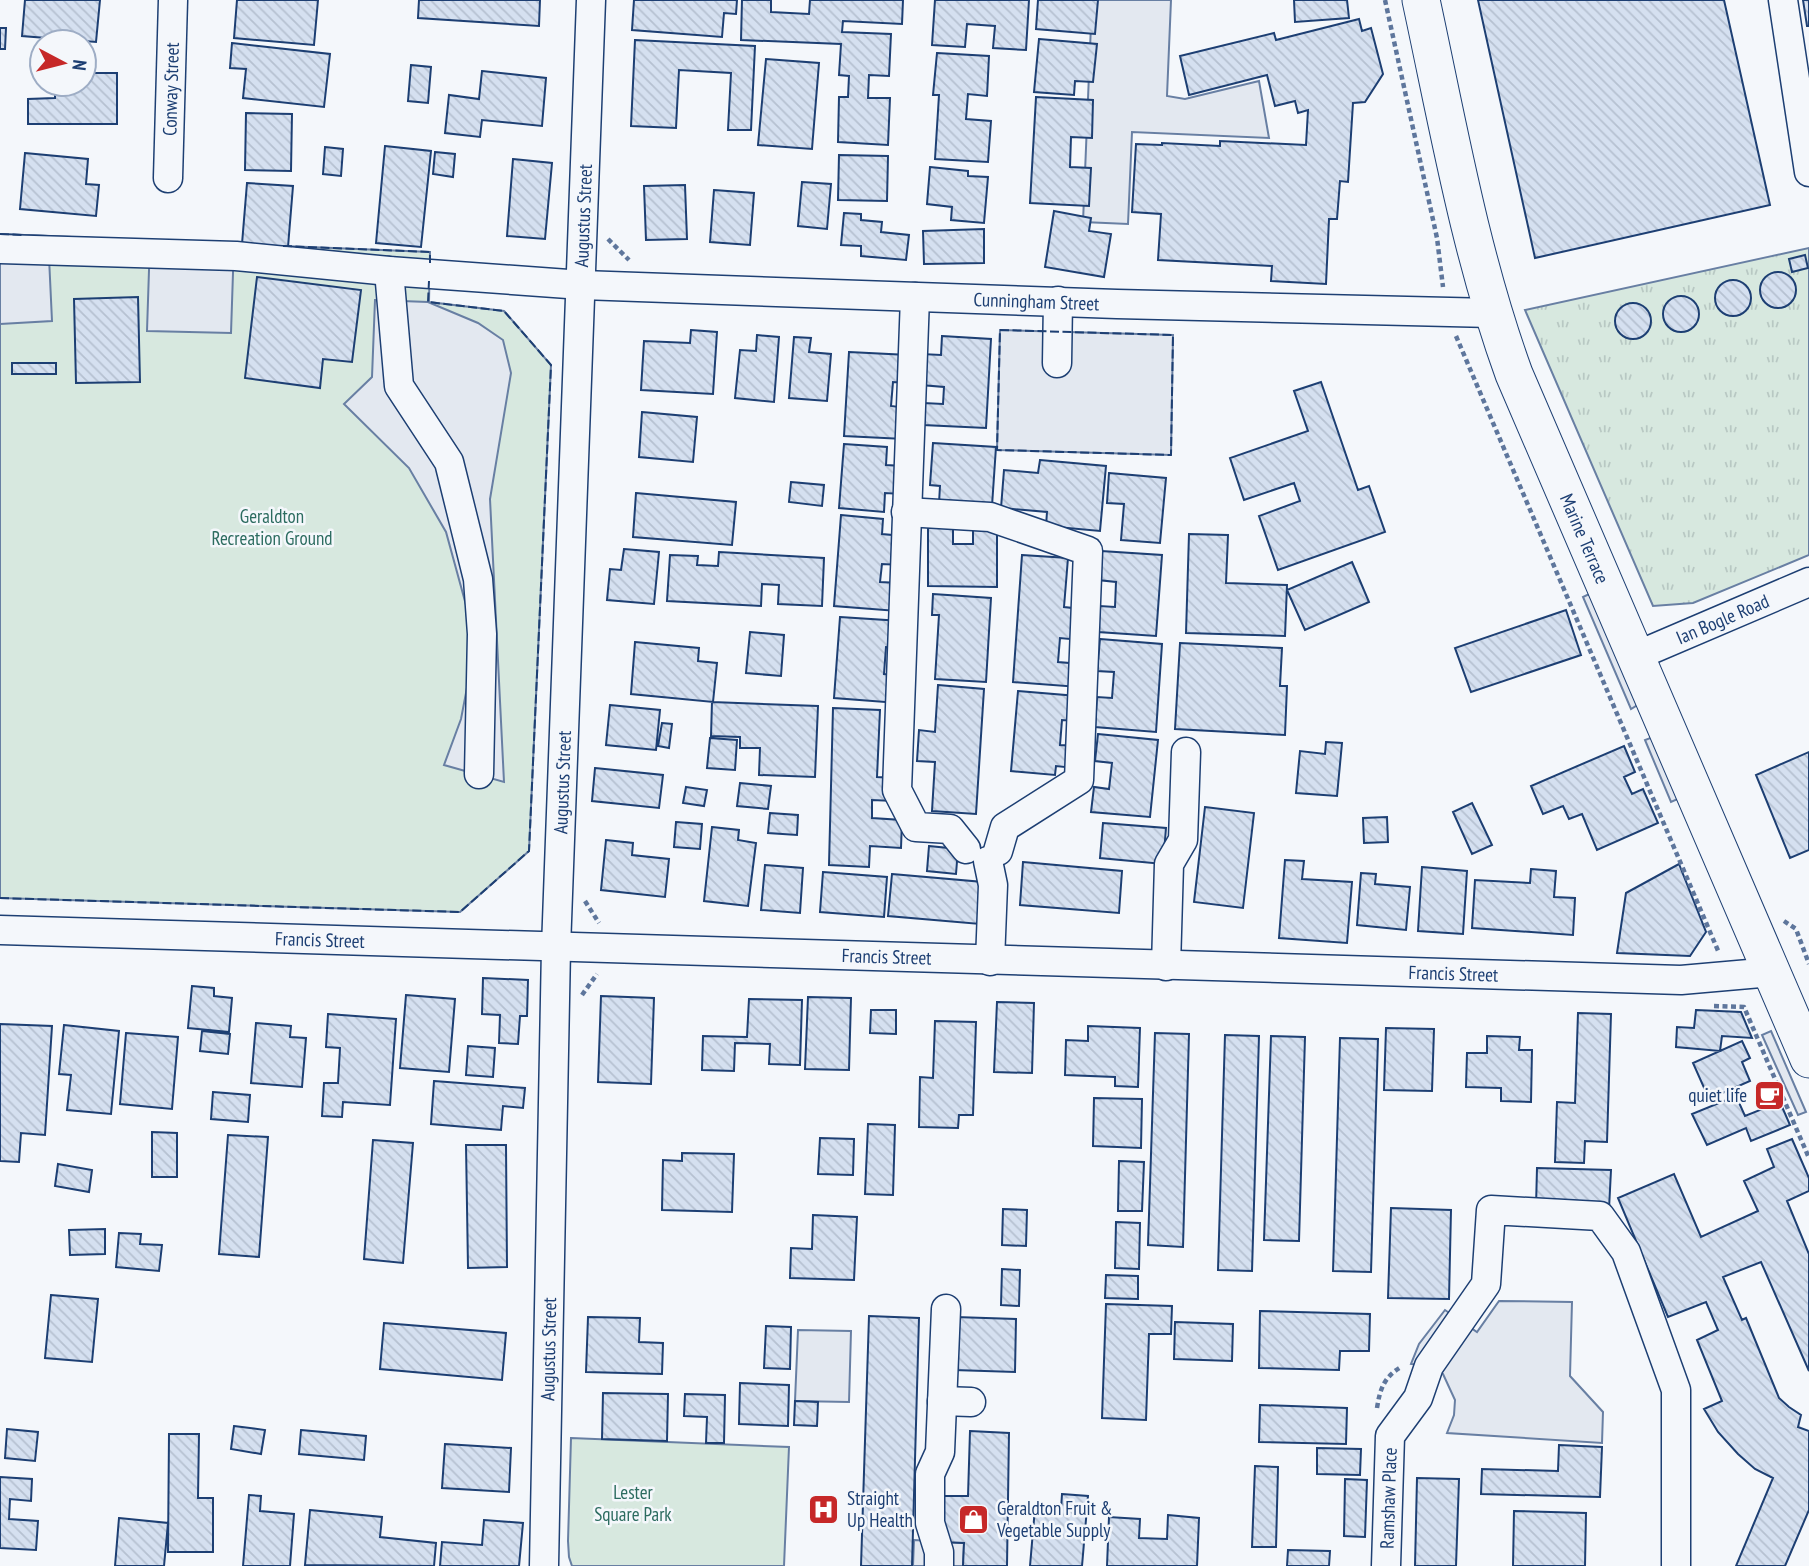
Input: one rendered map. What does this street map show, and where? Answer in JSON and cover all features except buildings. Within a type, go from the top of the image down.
[{"type":"main road","name":"Marine Terrace","points":[[1421,0],[1458,176],[1492,313],[1514,374],[1809,1059]]},
{"type":"street","name":"Conway Street","points":[[168,178],[173,0]]},
{"type":"street","name":"Augustus Street","points":[[544,1566],[556,948],[591,0]]},
{"type":"street","points":[[1783,0],[1809,172]]},
{"type":"street","name":"Cunningham Street","points":[[0,249],[236,256],[389,271],[582,285],[1492,313]]},
{"type":"street","points":[[389,271],[399,386],[449,462],[478,579],[482,634],[479,774]]},
{"type":"street","points":[[915,297],[897,790],[916,827],[950,829],[984,854],[993,885],[990,961]]},
{"type":"street","points":[[1057,363],[1058,301]]},
{"type":"street","points":[[906,512],[990,517],[1087,551],[1079,780],[1005,827],[984,854]]},
{"type":"street","name":"Ian Bogle Road","points":[[1636,656],[1809,582]]},
{"type":"street","points":[[1166,966],[1170,864],[1183,839],[1186,752]]},
{"type":"street","name":"Francis Street","points":[[0,930],[1681,980],[1772,972]]},
{"type":"street","name":"Ramshaw Place","points":[[1386,1566],[1390,1436],[1418,1398],[1429,1366],[1486,1284],[1490,1210],[1600,1216],[1626,1252],[1676,1390],[1676,1566]]},
{"type":"street","points":[[939,1566],[939,1552],[930,1523],[930,1474],[940,1452],[946,1309]]},
{"type":"street","points":[[942,1401],[971,1402]]},
{"type":"path","points":[[1385,0],[1437,238],[1443,286]]},
{"type":"path","points":[[1458,341],[1718,951]]},
{"type":"path","points":[[1800,939],[1809,964]]},
{"type":"path","points":[[1737,1007],[1744,1007],[1809,1158]]},
{"type":"green space","name":"Geraldton Recreation Ground","points":[[0,234],[430,252],[429,302],[504,311],[551,365],[529,851],[460,912],[0,898]]},
{"type":"green space","points":[[1809,248],[1809,555],[1693,603],[1653,606],[1525,310]]},
{"type":"green space","name":"Lester Square Park","points":[[571,1438],[789,1447],[784,1566],[572,1566],[568,1541]]},
{"type":"shaded area","points":[[1092,0],[1171,0],[1167,96],[1185,99],[1259,81],[1269,138],[1132,132],[1128,224],[1083,222]]},
{"type":"shaded area","points":[[0,234],[48,236],[52,321],[0,324]]},
{"type":"shaded area","points":[[150,240],[234,243],[231,333],[147,331]]},
{"type":"shaded area","points":[[375,300],[428,302],[478,323],[503,340],[511,373],[490,499],[504,782],[444,765],[461,719],[471,667],[466,605],[446,532],[409,468],[344,404],[372,377]]},
{"type":"shaded area","points":[[1000,330],[1173,335],[1171,455],[997,450]]},
{"type":"shaded area","points":[[1591,593],[1639,704],[1631,709],[1583,597]]},
{"type":"shaded area","points":[[1653,737],[1680,798],[1671,802],[1645,740]]},
{"type":"shaded area","points":[[1771,1031],[1806,1112],[1798,1115],[1762,1035]]},
{"type":"shaded area","points":[[1499,1301],[1572,1302],[1570,1376],[1603,1412],[1602,1443],[1447,1433],[1454,1415],[1455,1400],[1443,1374],[1429,1366],[1411,1364],[1419,1344],[1445,1310],[1477,1332]]},
{"type":"shaded area","points":[[798,1330],[851,1331],[849,1402],[795,1401]]},
{"type":"shaded area","points":[[914,1540],[964,1543],[963,1566],[913,1566]]},
{"type":"fence","points":[[0,234],[24,235]]},
{"type":"fence","points":[[283,246],[430,252],[430,263]]},
{"type":"fence","points":[[0,898],[460,912],[529,851],[551,365],[504,311],[428,302],[429,281]]},
{"type":"fence","points":[[1000,330],[1173,335],[1171,455],[997,450],[1000,330]]},
{"type":"place","name":"quiet life","points":[[1770,1095]]},
{"type":"place","name":"Straight Up Health","points":[[824,1509]]},
{"type":"place","name":"Geraldton Fruit & Vegetable Supply","points":[[974,1519]]}]
